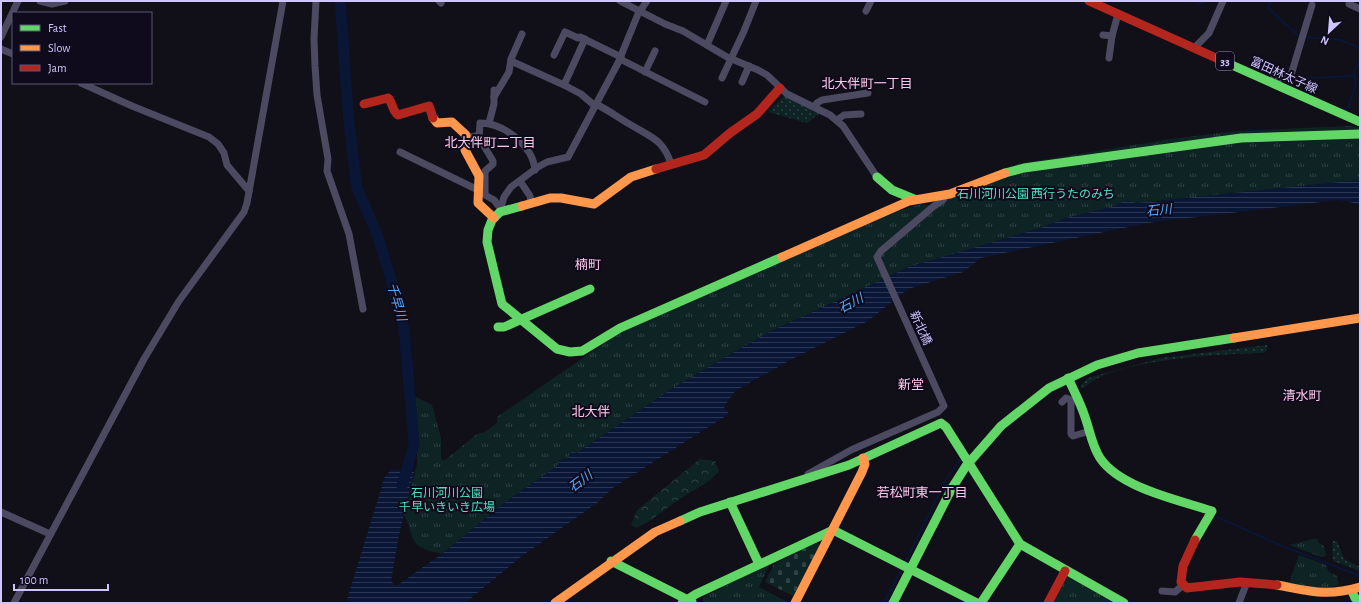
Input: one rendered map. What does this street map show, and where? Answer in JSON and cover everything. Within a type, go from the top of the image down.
[{"type":"street","points":[[13,12],[18,1]]},
{"type":"street","points":[[40,1],[52,4],[65,1]]},
{"type":"street","points":[[14,603],[144,359],[179,301],[244,212],[284,1]]},
{"type":"street","points":[[316,1],[314,40],[315,66],[317,95],[328,159],[327,171],[350,234],[363,309]]},
{"type":"street","points":[[620,1],[640,12],[683,31],[730,59],[767,75],[792,97],[815,106],[837,120],[877,177],[892,190],[914,199]]},
{"type":"street","points":[[647,1],[640,12],[621,58],[568,157],[547,162],[508,191],[501,208],[490,224],[487,236],[496,283],[502,304],[557,349],[570,352],[582,351],[620,328],[914,199],[946,195],[998,175],[1024,168],[1241,138],[1360,134]]},
{"type":"street","points":[[707,45],[726,1]]},
{"type":"street","points":[[722,78],[756,1]]},
{"type":"street","points":[[866,11],[871,1]]},
{"type":"street","name":"富田林太子線","points":[[1089,1],[1360,122]]},
{"type":"street","points":[[1194,48],[1209,33],[1223,1]]},
{"type":"street","points":[[1350,1],[1348,4],[1360,9]]},
{"type":"street","points":[[1271,82],[1273,79],[1286,78],[1291,75],[1312,5]]},
{"type":"street","points":[[1,37],[12,14]]},
{"type":"street","points":[[1109,58],[1112,36],[1118,14]]},
{"type":"street","points":[[554,55],[565,32],[578,38],[580,37],[585,39],[644,72],[705,102]]},
{"type":"street","points":[[489,123],[493,113],[494,94],[509,72],[511,61],[522,34]]},
{"type":"street","points":[[1103,35],[1112,36]]},
{"type":"street","points":[[564,85],[585,39]]},
{"type":"street","points":[[1,49],[12,54]]},
{"type":"street","points":[[644,72],[655,51]]},
{"type":"street","points":[[511,61],[564,85],[629,124],[645,131],[662,145],[671,164]]},
{"type":"street","points":[[742,82],[749,66]]},
{"type":"street","points":[[83,84],[132,106],[209,137],[218,144],[224,153],[227,165],[249,192]]},
{"type":"street","points":[[535,170],[534,165],[517,138],[499,126],[489,123],[480,123],[478,138],[493,164],[485,172],[485,195],[501,208],[558,198],[594,204],[631,177],[671,164],[704,156],[730,133],[757,114],[780,88]]},
{"type":"street","points":[[815,106],[822,100],[868,93]]},
{"type":"street","points":[[364,104],[388,98],[395,113],[398,115],[429,106],[433,118],[437,123],[452,122],[464,132],[466,138],[464,147],[479,176],[478,203],[494,218]]},
{"type":"street","points":[[837,120],[844,115],[861,114]]},
{"type":"street","points":[[466,138],[476,136],[478,138]]},
{"type":"street","points":[[400,152],[478,190]]},
{"type":"street","points":[[520,181],[530,196],[531,203]]},
{"type":"street","name":"新北橋","points":[[809,478],[808,474],[845,453],[938,412],[944,406],[877,257],[881,251],[945,198],[946,195]]},
{"type":"street","points":[[498,328],[520,320],[590,289]]},
{"type":"street","points":[[894,603],[952,488],[969,463],[983,445],[1018,411],[1042,393],[1068,378],[1117,358],[1138,353],[1360,318]]},
{"type":"street","points":[[1068,378],[1101,458],[1123,479],[1131,484],[1212,511],[1197,535],[1181,573],[1181,582],[1183,585]]},
{"type":"street","points":[[1062,402],[1066,398],[1071,400],[1073,436],[1090,431]]},
{"type":"street","points":[[556,603],[611,561],[655,532],[700,512],[809,478],[863,458],[941,423],[946,427],[1020,544],[1065,571],[1124,603]]},
{"type":"street","points":[[795,603],[862,472],[865,464],[863,458]]},
{"type":"street","points":[[730,502],[759,564]]},
{"type":"street","points":[[1,512],[50,534]]},
{"type":"street","points":[[611,561],[687,602],[759,564],[832,530]]},
{"type":"street","points":[[832,530],[977,603]]},
{"type":"street","points":[[981,603],[1020,544]]},
{"type":"street","points":[[1048,603],[1065,571]]},
{"type":"street","points":[[1183,585],[1192,588],[1204,585],[1247,582],[1273,585],[1322,598],[1334,597],[1356,589]]},
{"type":"street","points":[[1239,603],[1247,582]]},
{"type":"street","points":[[1162,591],[1175,592],[1183,585]]},
{"type":"street","points":[[1356,589],[1354,598],[1360,602]]},
{"type":"green space","points":[[784,96],[820,113],[807,123],[768,112]]},
{"type":"green space","points":[[1349,126],[1360,127],[1360,180],[1137,203],[1129,201],[1123,202],[1116,206],[1066,218],[1044,227],[909,267],[767,333],[673,388],[568,459],[560,460],[557,466],[503,504],[442,554],[429,551],[418,546],[413,538],[404,515],[417,464],[417,428],[414,399],[416,397],[432,405],[441,438],[441,459],[444,461],[477,434],[485,432],[497,423],[497,417],[619,333],[898,211],[921,204],[930,205],[1012,171],[1017,164],[1171,139],[1236,131]]},
{"type":"green space","points":[[1267,345],[1267,351],[1262,353],[1195,357],[1142,364],[1118,370],[1098,378],[1084,388],[1081,388],[1082,384],[1088,378],[1161,358]]},
{"type":"green space","points":[[700,459],[715,461],[719,471],[716,475],[643,525],[636,528],[631,525],[637,510]]},
{"type":"green space","points":[[1317,538],[1319,543],[1324,546],[1326,556],[1321,557],[1289,545]]},
{"type":"green space","points":[[1333,541],[1337,541],[1344,559],[1360,567],[1360,571],[1333,561]]},
{"type":"green space","points":[[816,542],[820,545],[793,596],[765,582],[774,564]]},
{"type":"green space","points":[[1299,555],[1326,565],[1328,571],[1337,576],[1339,585],[1326,588],[1314,588],[1289,583]]},
{"type":"green space","points":[[770,563],[759,587],[789,603],[707,603],[703,601],[703,597]]},
{"type":"green space","points":[[1067,576],[1117,603],[1052,603]]},
{"type":"water","name":"石川","points":[[1360,180],[1360,204],[1338,200],[1147,223],[981,258],[963,272],[908,289],[868,321],[794,358],[735,391],[724,407],[729,414],[614,487],[597,503],[522,556],[465,603],[346,603],[385,476],[392,469],[414,472],[399,535],[391,581],[396,586],[442,554],[503,504],[557,466],[560,460],[568,459],[570,453],[577,453],[673,388],[767,333],[909,267],[1044,227],[1066,218],[1116,206],[1123,202],[1129,201],[1137,203]]},
{"type":"waterway","name":"千早川","points":[[340,1],[349,124],[357,188],[378,237],[404,328],[414,444],[402,486]]},
{"type":"waterway","points":[[1198,4],[1207,1]]},
{"type":"waterway","points":[[1271,1],[1268,8],[1300,37]]},
{"type":"waterway","points":[[1304,37],[1340,40],[1360,48]]},
{"type":"waterway","points":[[1343,110],[1348,108],[1356,83],[1354,71],[1360,61]]},
{"type":"waterway","points":[[1290,79],[1354,76]]},
{"type":"waterway","points":[[905,563],[946,479],[960,460]]},
{"type":"waterway","points":[[1217,517],[1280,545],[1360,576]]},
{"type":"waterway","points":[[884,603],[902,568]]},
{"type":"traffic: fast","points":[[1225,62],[1360,122]]},
{"type":"traffic: fast","points":[[1005,173],[1024,168],[1241,138],[1360,134]]},
{"type":"traffic: fast","points":[[877,177],[892,190],[914,199]]},
{"type":"traffic: fast","points":[[522,206],[500,212],[492,220],[488,230],[487,242],[502,304],[557,349],[570,352],[582,351],[620,328],[782,257]]},
{"type":"traffic: fast","points":[[498,327],[504,327],[590,289]]},
{"type":"traffic: fast","points":[[893,603],[952,488],[966,466],[1001,426],[1049,388],[1097,365],[1138,353],[1234,338]]},
{"type":"traffic: fast","points":[[1068,378],[1083,412],[1095,448],[1100,458],[1109,468],[1121,477],[1151,492],[1212,511],[1195,540]]},
{"type":"traffic: fast","points":[[680,521],[700,512],[849,465],[941,423],[946,427],[1020,544],[1124,603]]},
{"type":"traffic: fast","points":[[730,502],[759,564]]},
{"type":"traffic: fast","points":[[682,603],[696,594],[833,530],[977,603]]},
{"type":"traffic: fast","points":[[981,603],[1020,544]]},
{"type":"traffic: fast","points":[[611,561],[692,602]]},
{"type":"traffic: fast","points":[[1352,591],[1355,598],[1360,602]]},
{"type":"traffic: slow","points":[[433,118],[437,123],[452,122],[466,135],[465,150],[479,176],[478,203],[494,218]]},
{"type":"traffic: slow","points":[[522,206],[550,198],[561,198],[594,204],[631,177],[656,169]]},
{"type":"traffic: slow","points":[[782,257],[909,201],[950,194],[1005,173]]},
{"type":"traffic: slow","points":[[1234,338],[1360,318]]},
{"type":"traffic: slow","points":[[795,603],[862,472],[865,464],[863,458]]},
{"type":"traffic: slow","points":[[555,603],[655,532],[680,521]]},
{"type":"traffic: slow","points":[[1277,585],[1318,592],[1337,592],[1360,587]]},
{"type":"traffic: jam","points":[[1089,1],[1225,62]]},
{"type":"traffic: jam","points":[[656,169],[704,155],[730,133],[757,114],[780,88]]},
{"type":"traffic: jam","points":[[364,104],[388,98],[398,115],[429,106],[433,118]]},
{"type":"traffic: jam","points":[[1195,540],[1183,566],[1181,582],[1187,588],[1240,582],[1277,585]]},
{"type":"traffic: jam","points":[[1048,603],[1065,571]]},
{"type":"district","name":"北大伴町一丁目","points":[[867,84]]},
{"type":"district","name":"北大伴町二丁目","points":[[490,143]]},
{"type":"district","name":"楠町","points":[[588,265]]},
{"type":"district","name":"新堂","points":[[911,385]]},
{"type":"district","name":"清水町","points":[[1302,396]]},
{"type":"district","name":"北大伴","points":[[591,412]]},
{"type":"district","name":"若松町東一丁目","points":[[922,493]]},
{"type":"park label","name":"石川河川公園 西行うたのみち","points":[[1036,194]]},
{"type":"park label","name":"石川河川公園 千早いきいき広場","points":[[447,500]]}]
